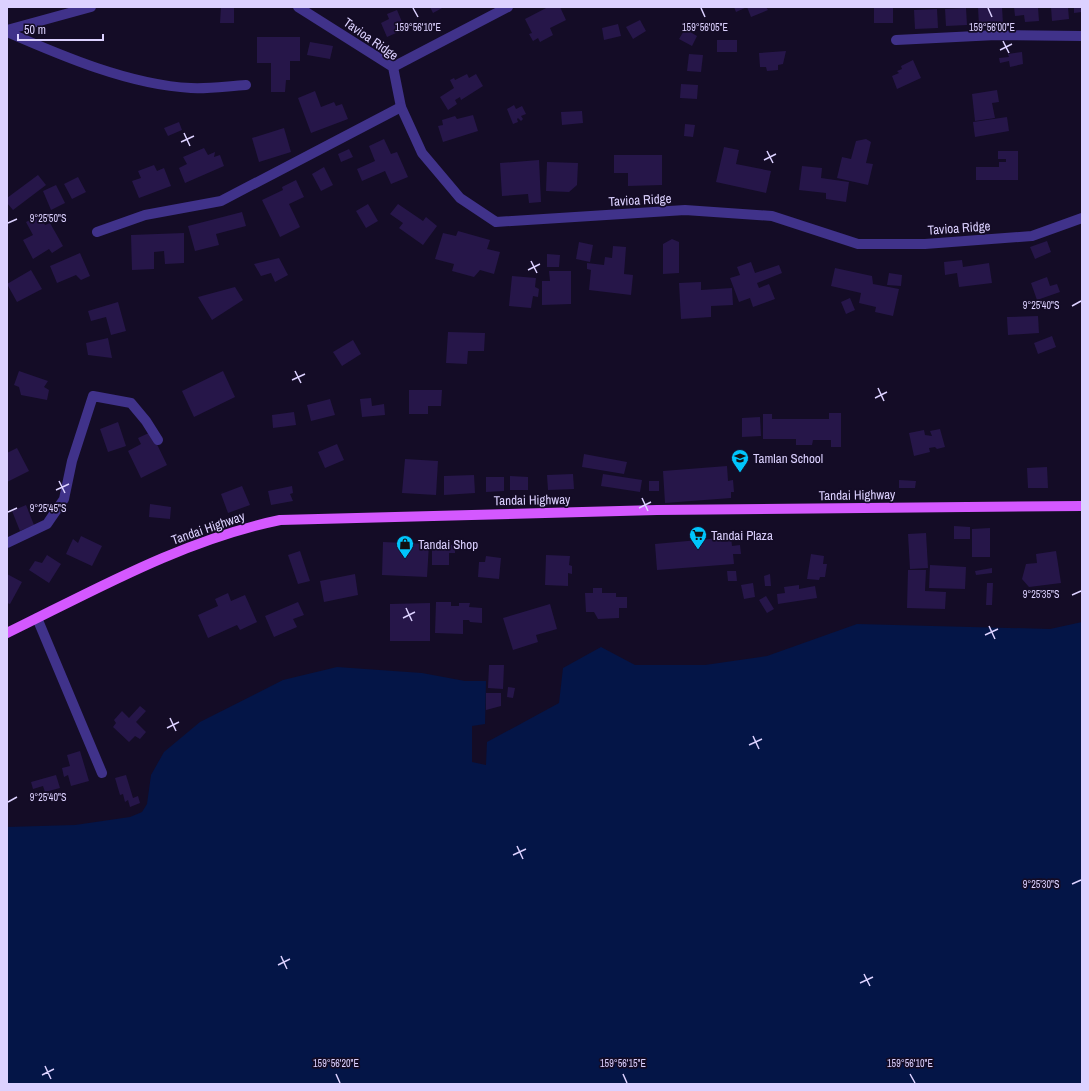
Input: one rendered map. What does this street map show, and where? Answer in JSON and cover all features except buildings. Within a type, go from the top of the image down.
[{"type":"main road","name":"Tandai Highway","points":[[7,633],[158,560],[207,540],[245,527],[280,520],[656,510],[1082,506]]},
{"type":"street","points":[[7,31],[91,7]]},
{"type":"street","name":"Tavioa Ridge","points":[[298,7],[362,46],[393,67],[401,107],[422,153],[460,198],[496,222],[685,210],[772,216],[858,244],[918,244],[1032,236],[1082,218]]},
{"type":"street","points":[[393,67],[508,7]]},
{"type":"street","points":[[7,31],[70,60],[152,82],[191,88],[246,85]]},
{"type":"street","points":[[896,40],[996,35],[1082,36]]},
{"type":"street","points":[[97,232],[145,215],[221,200],[401,107]]},
{"type":"street","points":[[7,542],[47,524],[64,500],[72,461],[93,396],[131,403],[146,421],[158,440]]},
{"type":"street","points":[[37,618],[102,773]]},
{"type":"shaded area","points":[[1082,622],[1082,1084],[7,1084],[7,827],[75,825],[130,817],[142,812],[147,804],[151,775],[164,752],[200,722],[283,680],[337,667],[422,673],[465,681],[486,681],[485,724],[472,726],[472,762],[486,765],[487,742],[559,703],[563,668],[601,647],[635,665],[705,665],[767,656],[857,624],[1050,629]]},
{"type":"place","name":"Tamlan School","points":[[740,473]]},
{"type":"place","name":"Tandai Plaza","points":[[698,550]]},
{"type":"place","name":"Tandai Shop","points":[[405,559]]}]
